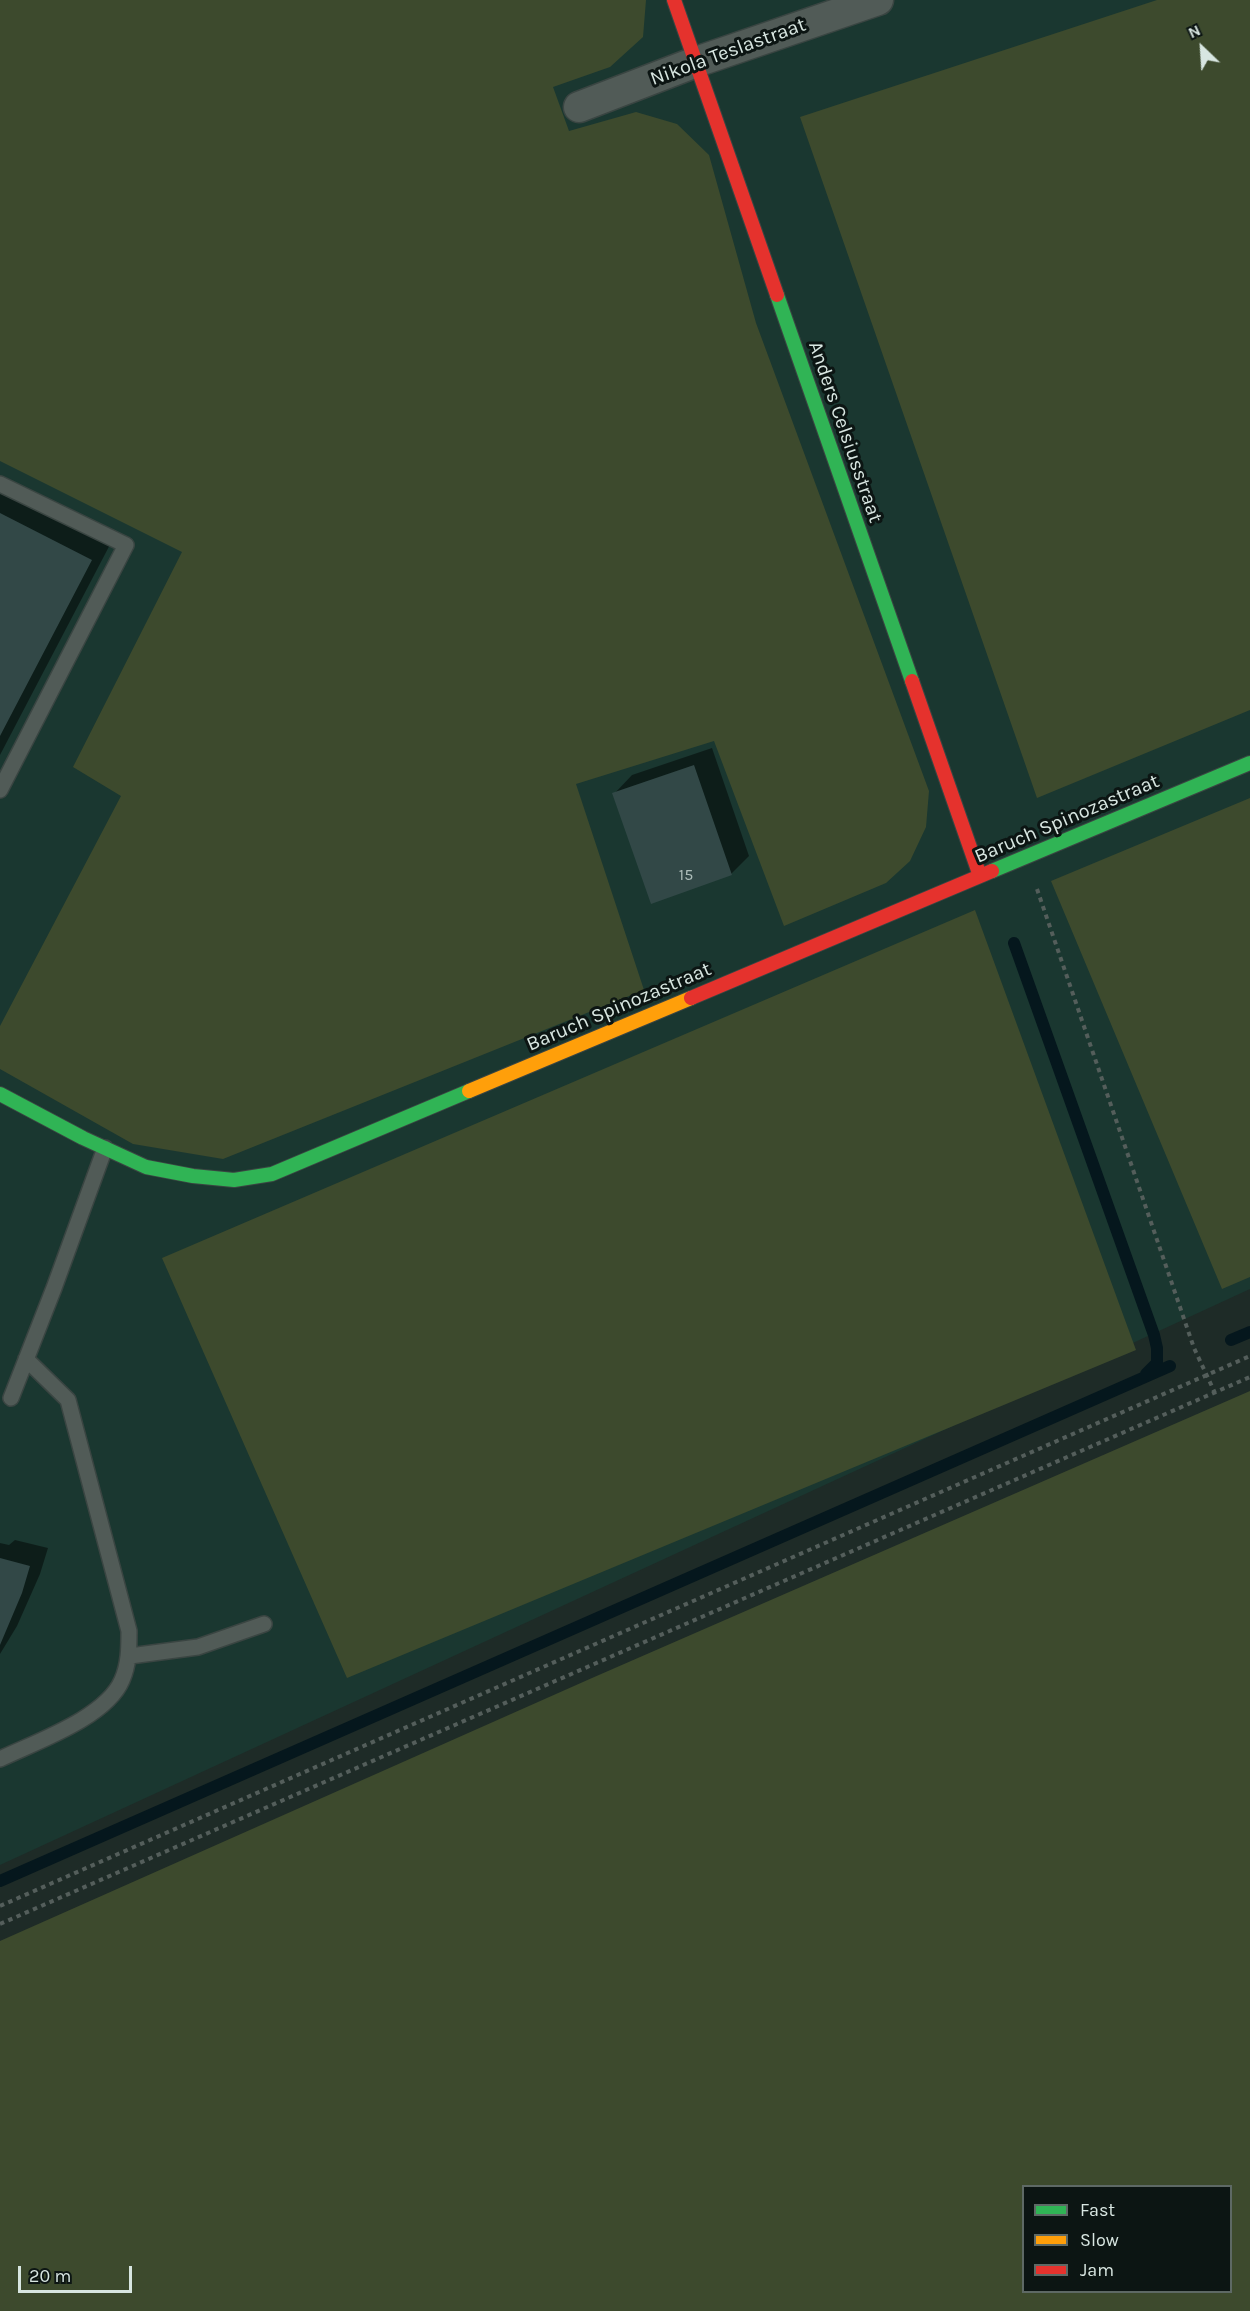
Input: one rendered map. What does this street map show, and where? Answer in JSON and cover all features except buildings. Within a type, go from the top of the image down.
[{"type":"street","name":"Anders Celsiusstraat","points":[[674,0],[980,876]]},
{"type":"street","name":"Nikola Teslastraat","points":[[579,107],[696,62],[878,0]]},
{"type":"street","name":"Baruch Spinozastraat","points":[[0,1094],[146,1167],[193,1176],[234,1180],[272,1174],[1250,763]]},
{"type":"lane","points":[[0,484],[126,545],[0,790]]},
{"type":"lane","points":[[11,1398],[105,1148]]},
{"type":"lane","points":[[0,1758],[78,1723],[104,1704],[121,1682],[130,1656],[129,1631],[68,1400],[26,1359]]},
{"type":"lane","points":[[130,1656],[198,1647],[264,1624]]},
{"type":"path","points":[[1026,857],[1194,1348],[1215,1393]]},
{"type":"path","points":[[0,1905],[1250,1356]]},
{"type":"path","points":[[0,1924],[1250,1377]]},
{"type":"shaded area","points":[[0,0],[1250,0],[1250,1289],[0,1865]]},
{"type":"shaded area","points":[[0,0],[646,0],[643,37],[610,67],[553,87],[569,131],[636,112],[677,124],[709,155],[756,323],[929,791],[926,827],[910,861],[886,883],[784,926],[714,741],[576,784],[644,990],[223,1159],[133,1144],[0,1069],[0,1026],[121,796],[73,767],[182,552],[0,461]]},
{"type":"shaded area","points":[[1157,0],[1250,0],[1250,710],[1037,798],[800,117]]},
{"type":"shaded area","points":[[1250,798],[1250,1277],[1222,1289],[1051,881]]},
{"type":"shaded area","points":[[975,910],[1136,1350],[347,1678],[162,1258]]},
{"type":"shaded area","points":[[1250,1391],[1250,2311],[0,2311],[0,1941],[592,1678]]},
{"type":"waterway","points":[[1014,943],[1154,1335],[1157,1363],[1146,1374]]},
{"type":"waterway","points":[[1231,1340],[1250,1332]]},
{"type":"waterway","points":[[0,1881],[1170,1366]]},
{"type":"traffic: fast","points":[[777,295],[912,681]]},
{"type":"traffic: fast","points":[[992,871],[1250,763]]},
{"type":"traffic: fast","points":[[0,1094],[83,1138],[146,1167],[193,1176],[234,1180],[272,1174],[469,1091]]},
{"type":"traffic: slow","points":[[469,1091],[691,998]]},
{"type":"traffic: jam","points":[[674,0],[777,295]]},
{"type":"traffic: jam","points":[[912,681],[980,876]]},
{"type":"traffic: jam","points":[[691,998],[992,871]]}]
